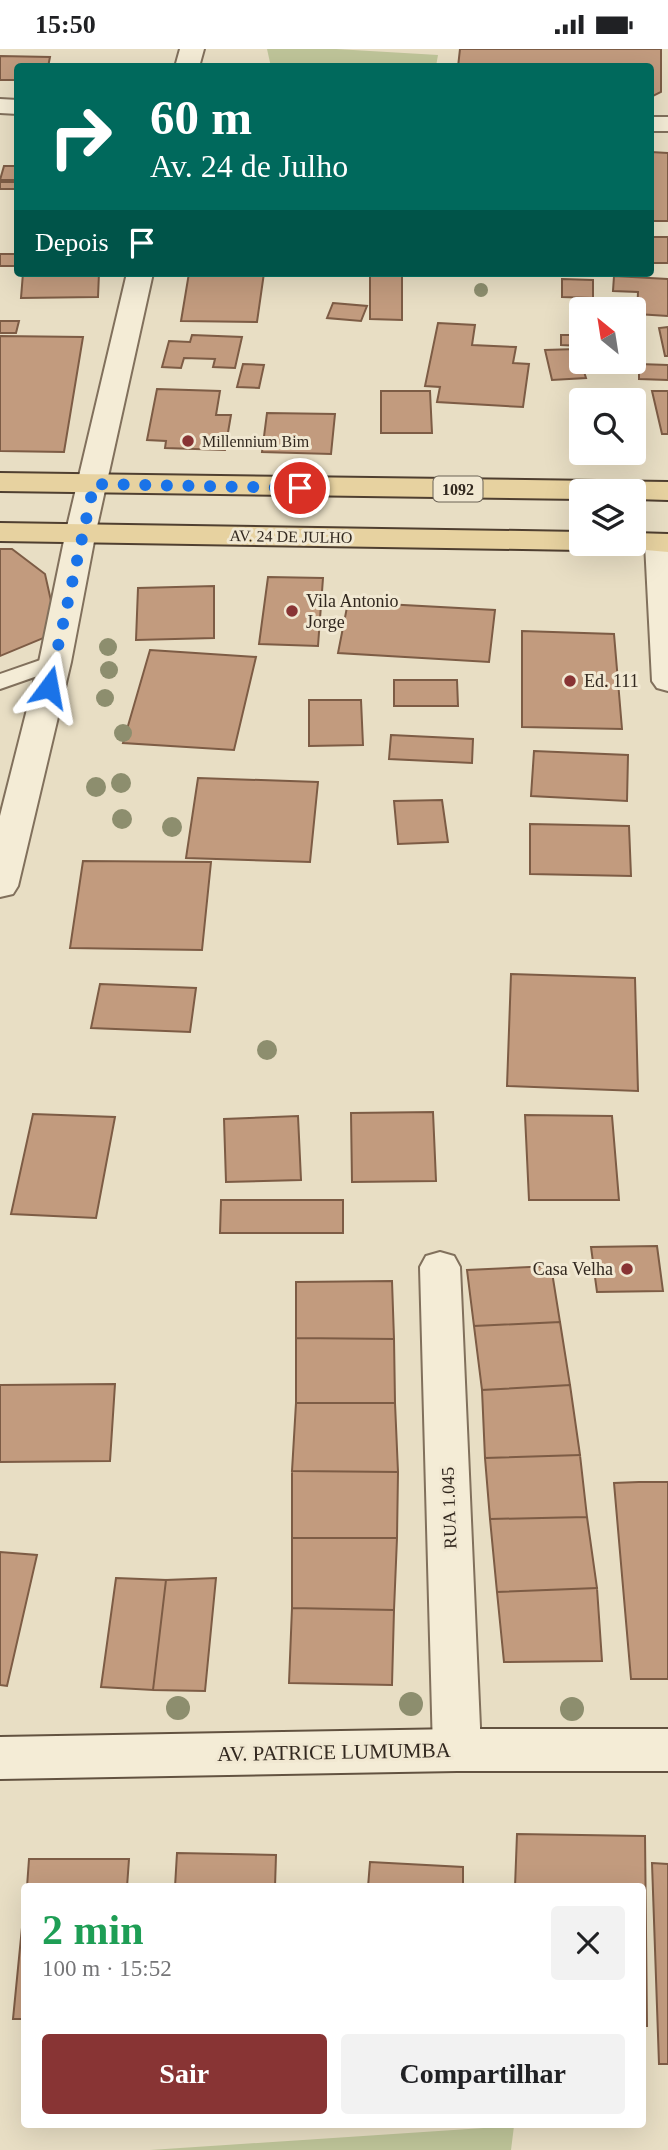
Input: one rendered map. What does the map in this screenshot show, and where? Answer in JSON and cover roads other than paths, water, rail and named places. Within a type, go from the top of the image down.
[{"type":"main road","name":"1092","points":[[0,482],[668,491]]},
{"type":"main road","name":"AV. 24 DE JULHO","points":[[0,532],[81,531],[569,541]]},
{"type":"street","points":[[0,886],[55,662],[81,531],[94,484],[139,277]]},
{"type":"street","points":[[654,543],[668,681]]},
{"type":"street","name":"RUA 1.045","points":[[440,1267],[457,1750]]},
{"type":"street","name":"AV. PATRICE LUMUMBA","points":[[0,1758],[457,1750],[668,1750]]},
{"type":"lane","points":[[0,682],[55,662]]},
{"type":"place","name":"Millennium Bim","points":[[188,441]]},
{"type":"place","name":"Vila Antonio Jorge","points":[[292,611]]},
{"type":"place","name":"Ed. 111","points":[[570,681]]},
{"type":"place","name":"Casa Velha","points":[[627,1269]]}]
